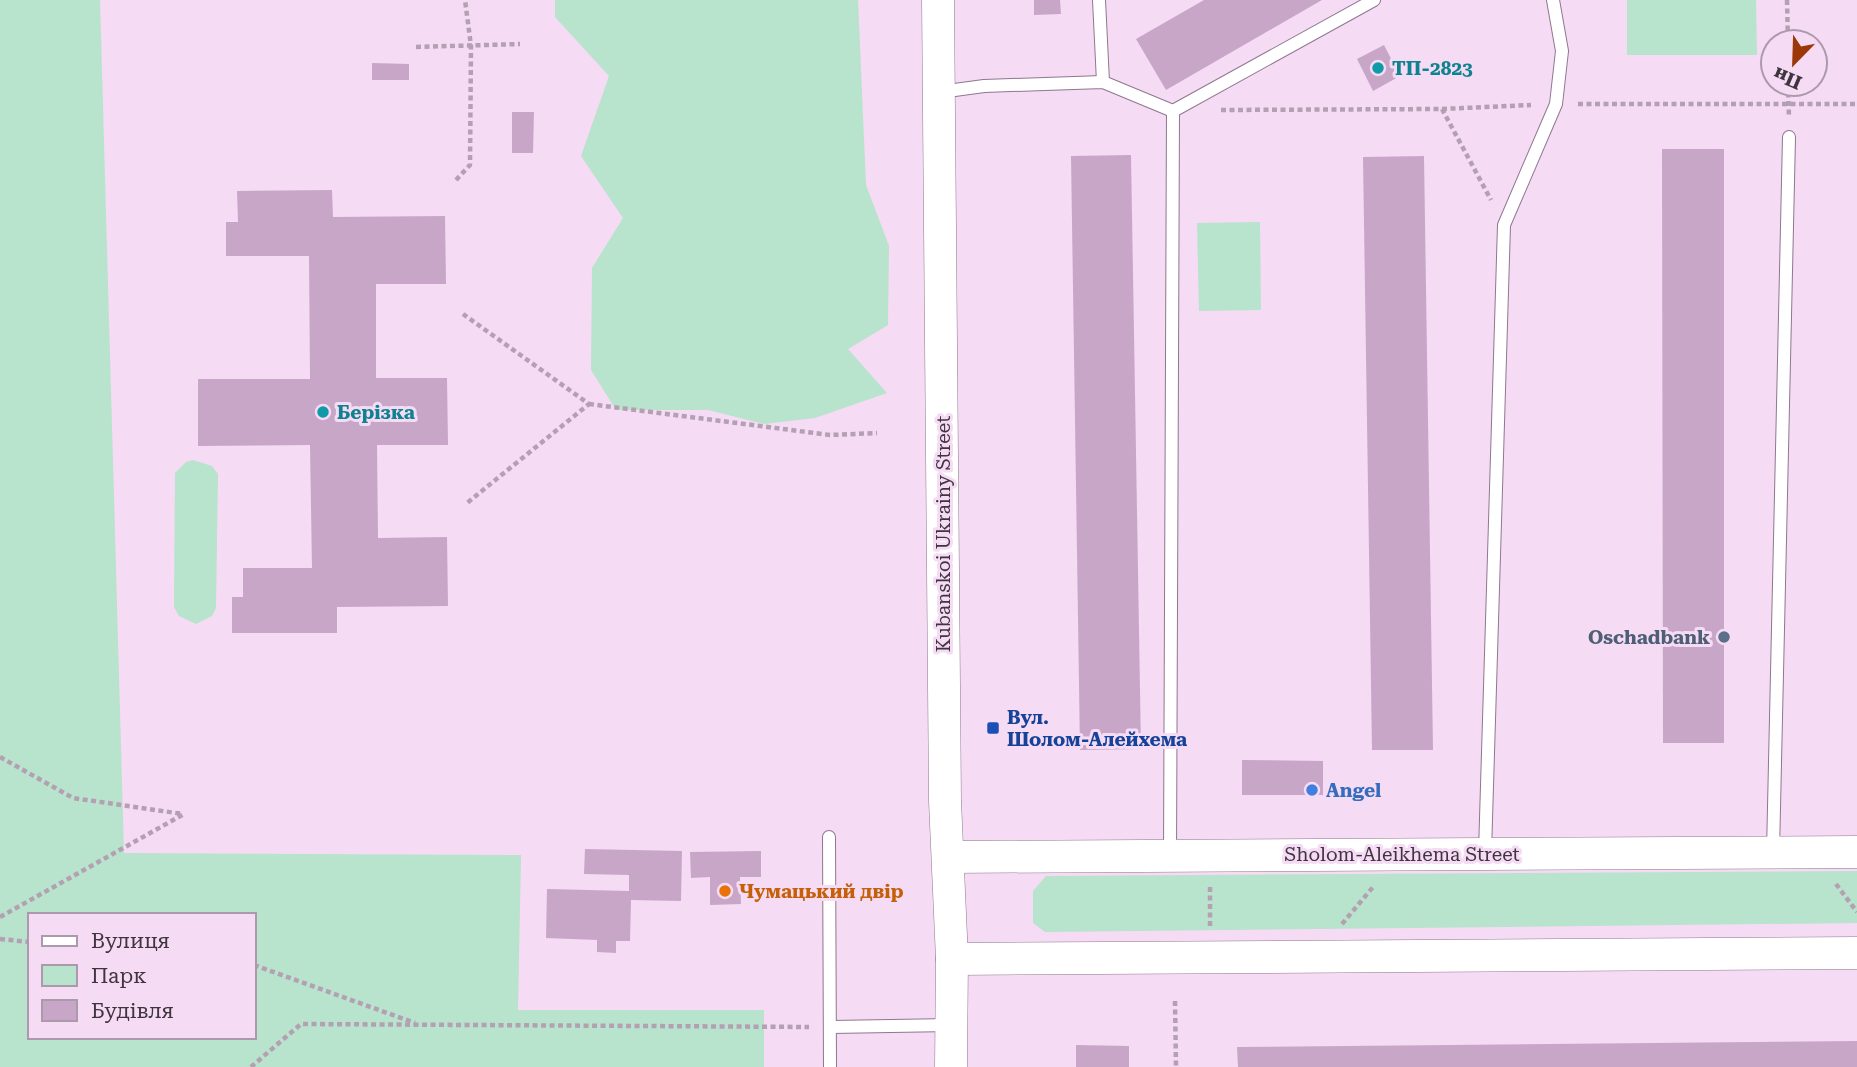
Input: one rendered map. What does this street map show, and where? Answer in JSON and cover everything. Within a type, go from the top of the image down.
[{"type":"street","name":"Kubanskoi Ukrainy Street","points":[[938,0],[948,857],[952,958],[951,1067]]},
{"type":"street","name":"Sholom-Aleikhema Street","points":[[948,857],[1857,852]]},
{"type":"street","points":[[952,958],[1857,953]]},
{"type":"lane","points":[[1099,0],[1103,82]]},
{"type":"lane","points":[[1173,111],[1374,0]]},
{"type":"lane","points":[[1485,854],[1484,800],[1504,225],[1556,104],[1562,51],[1553,0]]},
{"type":"lane","points":[[940,92],[984,86],[1103,82],[1173,111]]},
{"type":"lane","points":[[1170,856],[1173,111]]},
{"type":"lane","points":[[1773,852],[1788,138]]},
{"type":"lane","points":[[829,837],[830,1067]]},
{"type":"lane","points":[[831,1027],[952,1025]]},
{"type":"path","points":[[456,180],[470,165],[471,46],[465,0]]},
{"type":"path","points":[[1787,0],[1788,28]]},
{"type":"path","points":[[416,47],[520,44]]},
{"type":"path","points":[[1788,138],[1789,98]]},
{"type":"path","points":[[1173,111],[1442,109],[1556,104],[1857,104]]},
{"type":"path","points":[[1442,109],[1504,225]]},
{"type":"path","points":[[463,314],[589,404],[830,435],[877,433]]},
{"type":"path","points":[[467,503],[589,404]]},
{"type":"path","points":[[0,757],[73,798],[184,814],[0,917]]},
{"type":"path","points":[[1316,955],[1400,855]]},
{"type":"path","points":[[1209,856],[1211,956]]},
{"type":"path","points":[[0,939],[28,942]]},
{"type":"path","points":[[256,966],[419,1024]]},
{"type":"path","points":[[1175,1001],[1176,1067]]},
{"type":"path","points":[[251,1067],[301,1024],[831,1027]]},
{"type":"green space","points":[[0,0],[100,0],[124,853],[521,855],[518,1010],[764,1010],[764,1067],[0,1067]]},
{"type":"green space","points":[[555,0],[858,0],[866,185],[889,246],[888,325],[848,349],[887,393],[815,418],[764,424],[708,410],[616,410],[591,370],[592,268],[623,218],[581,156],[609,76],[555,17]]},
{"type":"green space","points":[[1627,0],[1756,0],[1757,55],[1627,55]]},
{"type":"green space","points":[[1260,222],[1261,310],[1199,311],[1197,223]]},
{"type":"green space","points":[[193,460],[212,466],[218,474],[216,608],[212,616],[196,624],[179,616],[174,607],[175,473],[186,462]]},
{"type":"green space","points":[[1857,871],[1857,923],[1045,932],[1033,923],[1033,891],[1046,876]]},
{"type":"building","points":[[1034,0],[1060,0],[1061,14],[1034,15]]},
{"type":"building","points":[[1204,0],[1322,0],[1166,90],[1136,39]]},
{"type":"building","name":"ТП-2823","points":[[1384,45],[1400,76],[1373,91],[1357,59]]},
{"type":"building","points":[[372,63],[409,64],[409,80],[372,80]]},
{"type":"building","points":[[512,112],[534,112],[533,153],[512,153]]},
{"type":"building","points":[[1662,149],[1724,149],[1724,743],[1663,743]]},
{"type":"building","points":[[1131,155],[1141,749],[1080,750],[1071,156]]},
{"type":"building","points":[[1424,156],[1433,750],[1372,750],[1363,157]]},
{"type":"building","name":"Берізка","points":[[332,190],[333,217],[445,216],[446,284],[376,284],[376,378],[447,378],[448,445],[377,445],[378,538],[447,537],[448,606],[337,607],[337,633],[232,633],[232,597],[243,597],[243,568],[312,568],[310,445],[198,446],[198,379],[310,379],[309,256],[226,256],[226,222],[238,222],[237,191]]},
{"type":"building","points":[[1242,760],[1323,761],[1323,795],[1242,795]]},
{"type":"building","points":[[585,849],[682,851],[681,901],[631,900],[630,941],[616,941],[616,953],[597,952],[597,940],[546,938],[547,889],[629,891],[629,875],[584,874]]},
{"type":"building","name":"Чумацький двір","points":[[761,851],[761,877],[740,877],[741,904],[710,905],[710,877],[691,878],[690,852]]},
{"type":"building","points":[[1857,1041],[1857,1067],[1238,1067],[1237,1047]]},
{"type":"building","points":[[1076,1045],[1129,1046],[1129,1067],[1076,1067]]},
{"type":"place","name":"ТП-2823","points":[[1378,68]]},
{"type":"place","name":"Берізка","points":[[323,412]]},
{"type":"place","name":"Oschadbank","points":[[1724,637]]},
{"type":"place","name":"Вул. Шолом-Алейхема","points":[[993,728]]},
{"type":"place","name":"Angel","points":[[1312,790]]},
{"type":"place","name":"Чумацький двір","points":[[725,891]]}]
